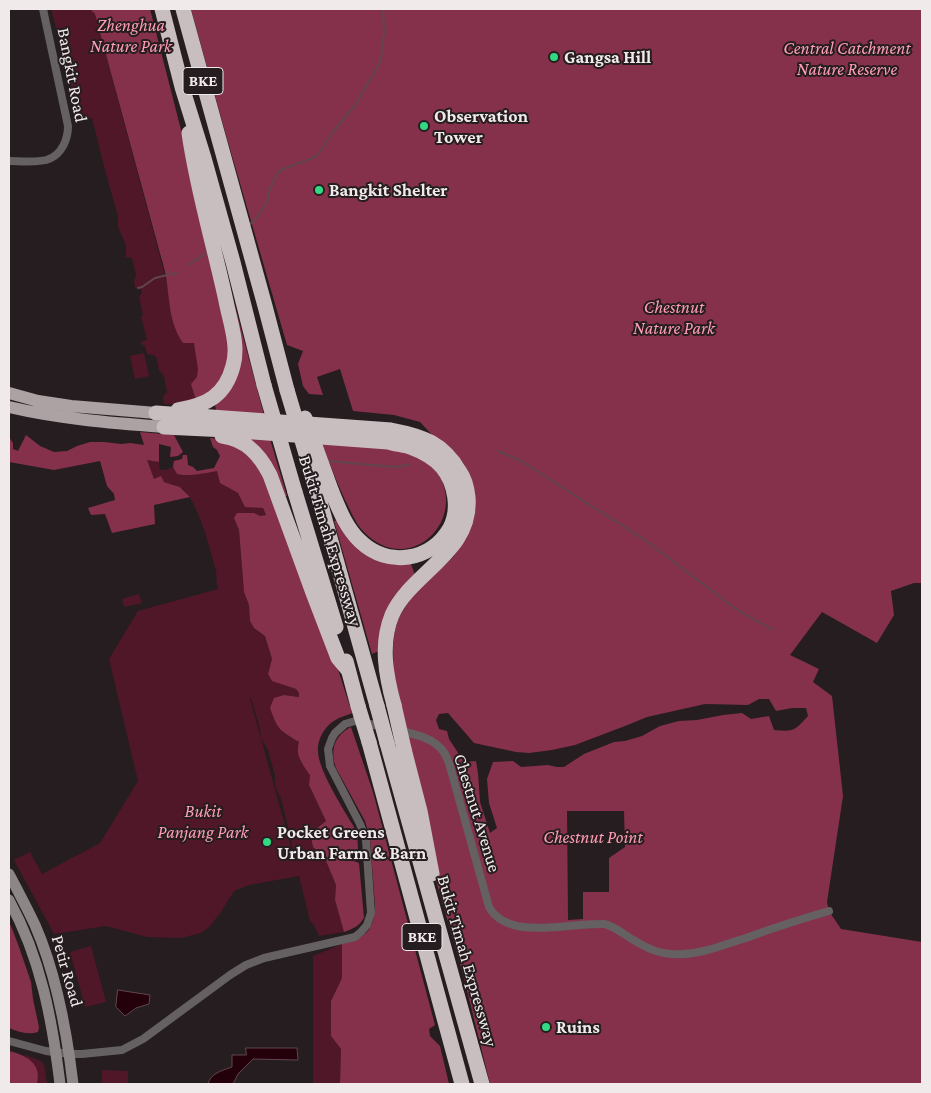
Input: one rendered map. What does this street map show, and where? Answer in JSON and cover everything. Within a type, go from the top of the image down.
[{"type":"highway","name":"Bukit Timah Expressway","points":[[162,9],[226,264],[264,385],[369,742],[462,1084]]},
{"type":"highway","name":"BKE","points":[[182,9],[281,366],[292,393],[324,492]]},
{"type":"highway","points":[[156,413],[193,407],[214,398],[225,385],[230,375],[234,364],[235,351],[226,264]]},
{"type":"highway","points":[[156,413],[227,429],[353,426],[391,430],[428,440],[452,458],[462,474],[467,488],[468,504],[462,532],[449,552],[401,599],[392,616],[387,632],[385,649],[387,677],[420,811],[434,883],[436,921]]},
{"type":"highway","points":[[164,427],[227,429],[388,442],[408,446],[431,458],[442,467],[454,491],[455,516],[451,527],[441,541],[425,552],[410,558],[393,558],[379,554],[360,542],[324,492]]},
{"type":"highway","points":[[227,429],[259,456],[265,465],[338,658],[348,670]]},
{"type":"highway","name":"Bukit Timah Expressway","points":[[324,492],[377,706],[482,1084]]},
{"type":"main road","points":[[9,393],[38,401],[71,406],[156,413]]},
{"type":"main road","points":[[9,407],[37,414],[93,422],[164,427]]},
{"type":"main road","name":"Petir Road","points":[[9,874],[35,926],[53,979],[65,1029],[73,1084]]},
{"type":"main road","name":"Petir Road","points":[[9,900],[24,930],[42,982],[53,1031],[60,1084]]},
{"type":"street","name":"Bangkit Road","points":[[9,160],[43,161],[50,159],[62,147],[68,133],[43,9]]},
{"type":"street","name":"Chestnut Avenue","points":[[9,1041],[46,1051],[69,1054],[122,1050],[149,1035],[246,965],[264,958],[355,937],[365,928],[370,918],[371,906],[366,840],[360,824],[330,766],[328,758],[330,744],[335,733],[345,724],[354,721],[426,738],[436,744],[443,752],[451,770],[489,907],[496,917],[510,924],[521,927],[546,927],[605,924],[646,948],[667,954],[682,955],[710,950],[829,911]]},
{"type":"green space","points":[[51,9],[90,9],[95,14],[167,283],[172,320],[183,343],[186,343],[150,9],[224,312],[196,400],[179,404],[164,404],[163,399],[167,392],[164,376],[159,370],[156,356],[147,354],[145,346],[141,344],[142,341],[147,340],[141,316],[143,315],[139,297],[142,292],[141,289],[135,288],[134,281],[136,275],[132,258],[126,257],[126,245],[118,227],[118,216],[92,118],[79,118]]},
{"type":"green space","name":"Zhenghua Nature Park","points":[[90,9],[150,9],[189,161],[230,346],[227,371],[213,391],[196,400],[191,384],[197,377],[198,369],[194,343],[183,343],[175,329],[163,265],[95,14]]},
{"type":"green space","name":"Chestnut Nature Park","points":[[191,9],[922,9],[922,583],[914,583],[891,591],[894,615],[877,643],[822,612],[790,655],[819,669],[813,682],[832,696],[843,796],[827,902],[829,911],[841,929],[922,942],[922,1084],[490,1084],[463,974],[425,843],[409,745],[394,677],[393,649],[394,634],[399,617],[413,595],[454,556],[468,534],[475,504],[471,480],[464,464],[451,448],[434,437],[420,422],[394,415],[353,411],[340,369],[317,377],[323,395],[309,394],[303,386],[298,364],[303,351],[287,345]],"holes":[[[759,699],[769,699],[776,711],[806,708],[808,716],[797,727],[786,731],[774,730],[769,716],[751,719],[742,713],[679,721],[660,726],[642,736],[614,742],[584,754],[564,767],[548,765],[521,767],[513,761],[493,762],[487,779],[489,803],[497,828],[490,833],[480,802],[476,761],[464,762],[449,739],[447,731],[439,729],[436,720],[439,714],[448,713],[474,743],[529,753],[575,745],[647,717],[705,704],[748,705]],[[567,811],[624,811],[625,847],[609,858],[609,892],[583,892],[583,919],[568,920]]]},
{"type":"green space","points":[[228,280],[264,415],[217,413],[214,402],[227,388]]},
{"type":"green space","points":[[144,353],[149,376],[135,379],[130,356]]},
{"type":"green space","points":[[140,432],[174,435],[183,452],[178,456],[170,457],[171,447],[159,444],[159,462],[147,460],[154,479],[161,476],[164,482],[180,487],[190,497],[154,505],[155,524],[112,533],[105,514],[91,515],[88,508],[115,500],[114,494],[107,486],[100,461],[54,470],[9,462],[9,437],[13,443],[13,449],[18,451],[26,435],[40,446],[54,452],[67,451],[90,442],[144,445]]},
{"type":"green space","points":[[246,437],[270,439],[287,496],[284,496]]},
{"type":"green space","points":[[210,438],[227,440],[260,464],[332,651],[352,713],[328,726],[320,738],[318,747],[322,768],[332,790],[354,827],[358,840],[358,853],[352,853],[351,860],[359,863],[364,918],[356,927],[344,932],[335,900],[336,885],[324,856],[313,847],[310,833],[326,821],[309,785],[310,775],[299,756],[299,742],[280,729],[270,708],[274,698],[284,695],[299,697],[299,693],[296,689],[272,681],[268,674],[272,659],[265,636],[254,628],[250,621],[249,605],[244,592],[239,530],[234,518],[237,513],[266,515],[263,508],[245,507],[238,493],[220,483],[217,471],[181,475],[177,474],[173,467],[174,461],[182,459],[183,455],[187,455],[188,465],[197,471],[214,468],[220,456],[213,447]]},
{"type":"green space","points":[[321,441],[406,449],[437,472],[445,492],[445,509],[439,525],[429,538],[414,546],[398,549],[380,544],[363,531],[355,520],[341,491]]},
{"type":"green space","name":"Bukit Panjang Park","points":[[146,459],[159,462],[160,470],[173,467],[177,474],[181,475],[217,470],[227,487],[238,493],[245,506],[263,508],[266,515],[260,516],[254,513],[234,518],[239,530],[244,592],[249,605],[250,621],[254,628],[265,636],[272,659],[268,674],[273,681],[296,689],[299,693],[299,697],[284,695],[283,733],[299,742],[300,761],[310,775],[309,785],[326,821],[310,834],[313,847],[324,856],[336,885],[335,900],[344,932],[319,936],[310,921],[299,876],[249,885],[234,891],[210,926],[201,933],[181,938],[147,937],[106,926],[54,934],[14,860],[30,852],[42,874],[100,843],[138,781],[109,659],[138,611],[218,589],[211,551],[192,501],[180,487],[154,479]],"holes":[[[251,698],[261,738],[268,750],[275,776],[275,786],[281,799],[296,865],[250,699]]]},
{"type":"green space","points":[[339,520],[346,535],[411,564],[415,575],[381,650],[372,654],[334,521]]},
{"type":"green space","points":[[139,594],[142,603],[124,607],[122,599]]},
{"type":"green space","points":[[351,727],[373,792],[435,1025],[429,1029],[430,1036],[440,1046],[449,1084],[340,1084],[341,1049],[331,1036],[331,1001],[342,978],[342,944],[357,939],[367,932],[373,922],[375,906],[370,838],[365,821],[336,768],[333,755],[337,739]]},
{"type":"green space","points":[[9,923],[31,982],[39,1027],[38,1032],[23,1033],[9,1028]]},
{"type":"green space","points":[[342,944],[342,978],[331,1001],[331,1036],[341,1049],[340,1084],[313,1084],[313,956]]},
{"type":"green space","points":[[91,946],[106,1002],[85,1007],[70,952]]},
{"type":"green space","points":[[9,1051],[27,1058],[35,1065],[38,1077],[37,1084],[9,1084]]},
{"type":"green space","points":[[23,1054],[44,1064],[47,1084],[37,1084],[32,1062]]},
{"type":"green space","points":[[102,1070],[128,1071],[128,1084],[102,1084]]},
{"type":"shaded area","points":[[118,990],[150,995],[149,1004],[136,1008],[125,1016],[116,1007]]},
{"type":"shaded area","points":[[246,1048],[297,1048],[298,1060],[253,1059],[238,1074],[233,1084],[208,1084],[211,1077],[220,1071],[232,1067],[232,1055],[246,1055]]},
{"type":"waterway","points":[[250,224],[267,202],[269,190],[279,171],[317,156],[333,132],[356,104],[381,60],[384,32],[383,9]]},
{"type":"waterway","points":[[188,265],[208,252]]},
{"type":"waterway","points":[[138,288],[155,278],[176,273]]},
{"type":"waterway","points":[[498,451],[521,461],[645,540],[736,609],[773,630]]},
{"type":"waterway","points":[[327,461],[394,467],[408,465]]},
{"type":"place","name":"Gangsa Hill","points":[[554,57]]},
{"type":"place","name":"Observation Tower","points":[[424,126]]},
{"type":"place","name":"Bangkit Shelter","points":[[319,190]]},
{"type":"place","name":"Pocket Greens Urban Farm & Barn","points":[[267,842]]},
{"type":"place","name":"Ruins","points":[[546,1027]]},
{"type":"park label","name":"Central Catchment Nature Reserve","points":[[847,58]]},
{"type":"park label","name":"Chestnut Point","points":[[593,837]]}]
